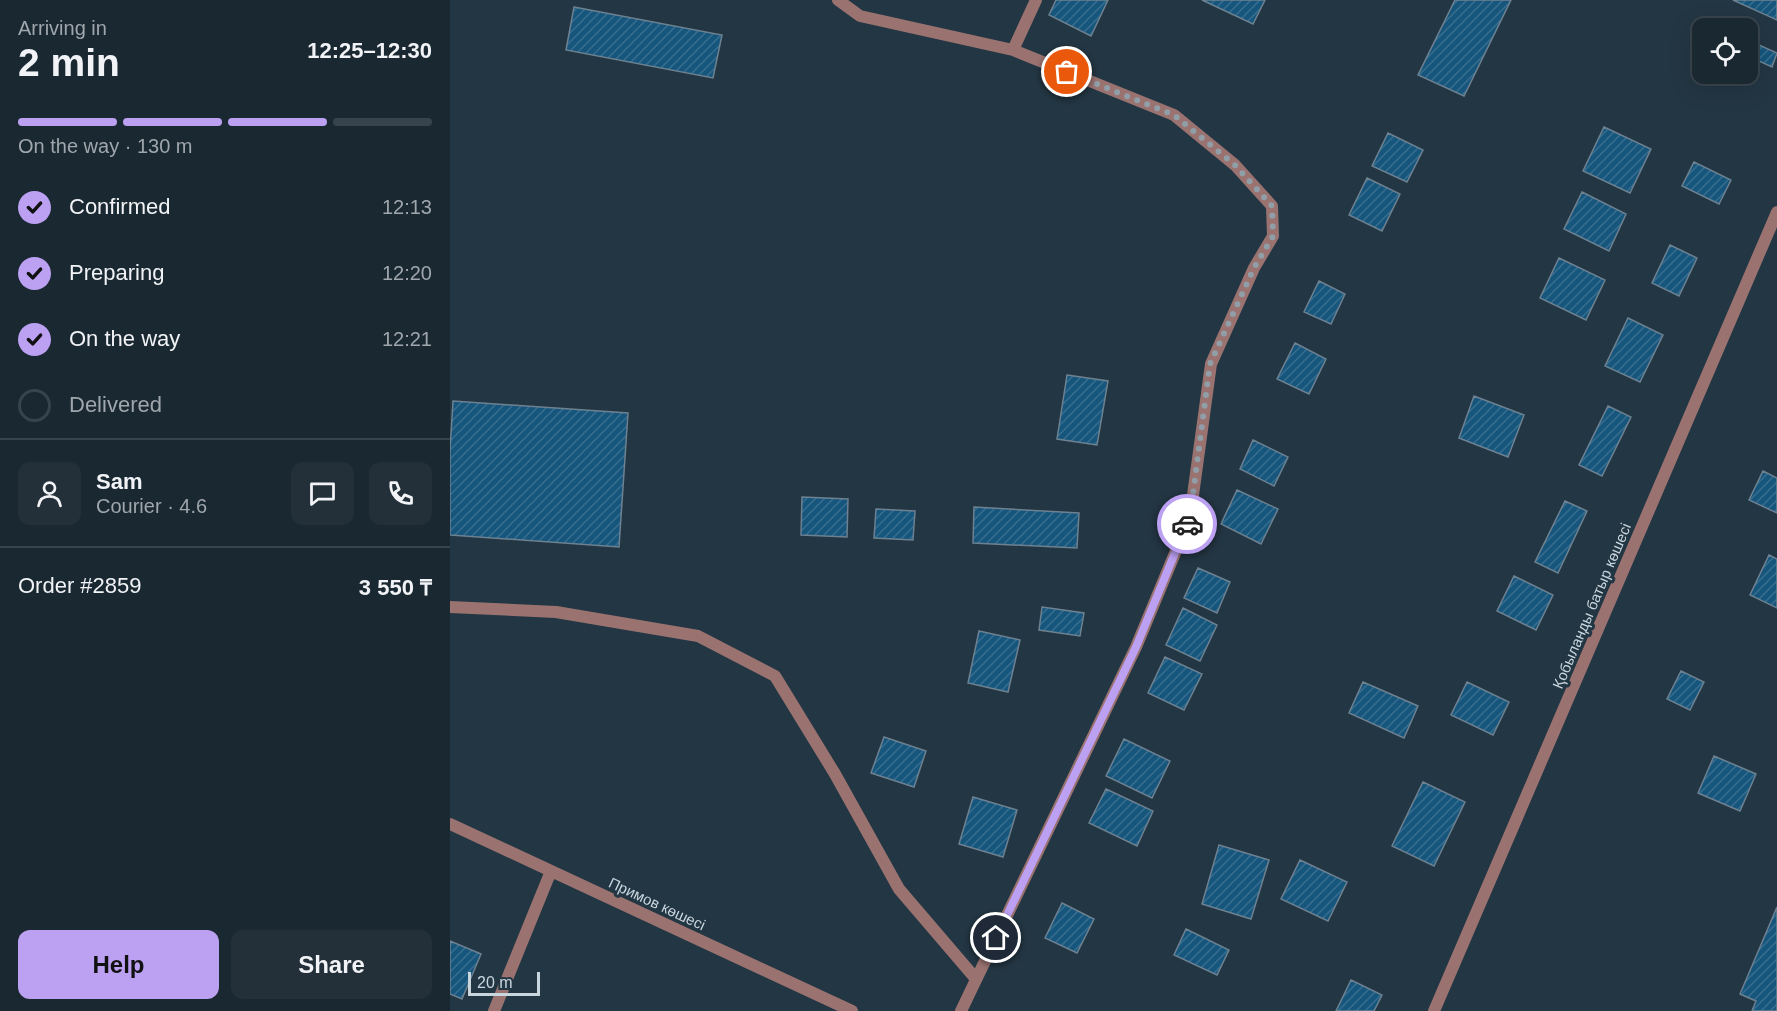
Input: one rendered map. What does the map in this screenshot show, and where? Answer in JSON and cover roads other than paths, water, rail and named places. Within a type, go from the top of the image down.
[{"type":"street","points":[[838,0],[860,16],[1013,50],[1174,115],[1235,165],[1272,206],[1273,236],[1254,268],[1210,364],[1190,517],[1136,647],[961,1011]]},
{"type":"street","points":[[1013,50],[1036,0]]},
{"type":"street","name":"Қобыланды батыр көшесі","points":[[1434,1011],[1777,212]]},
{"type":"street","points":[[450,607],[556,612],[698,636],[775,676],[835,774],[899,889],[976,980]]},
{"type":"street","name":"Примов көшесі","points":[[450,824],[852,1011]]},
{"type":"street","points":[[494,1011],[551,871]]}]
